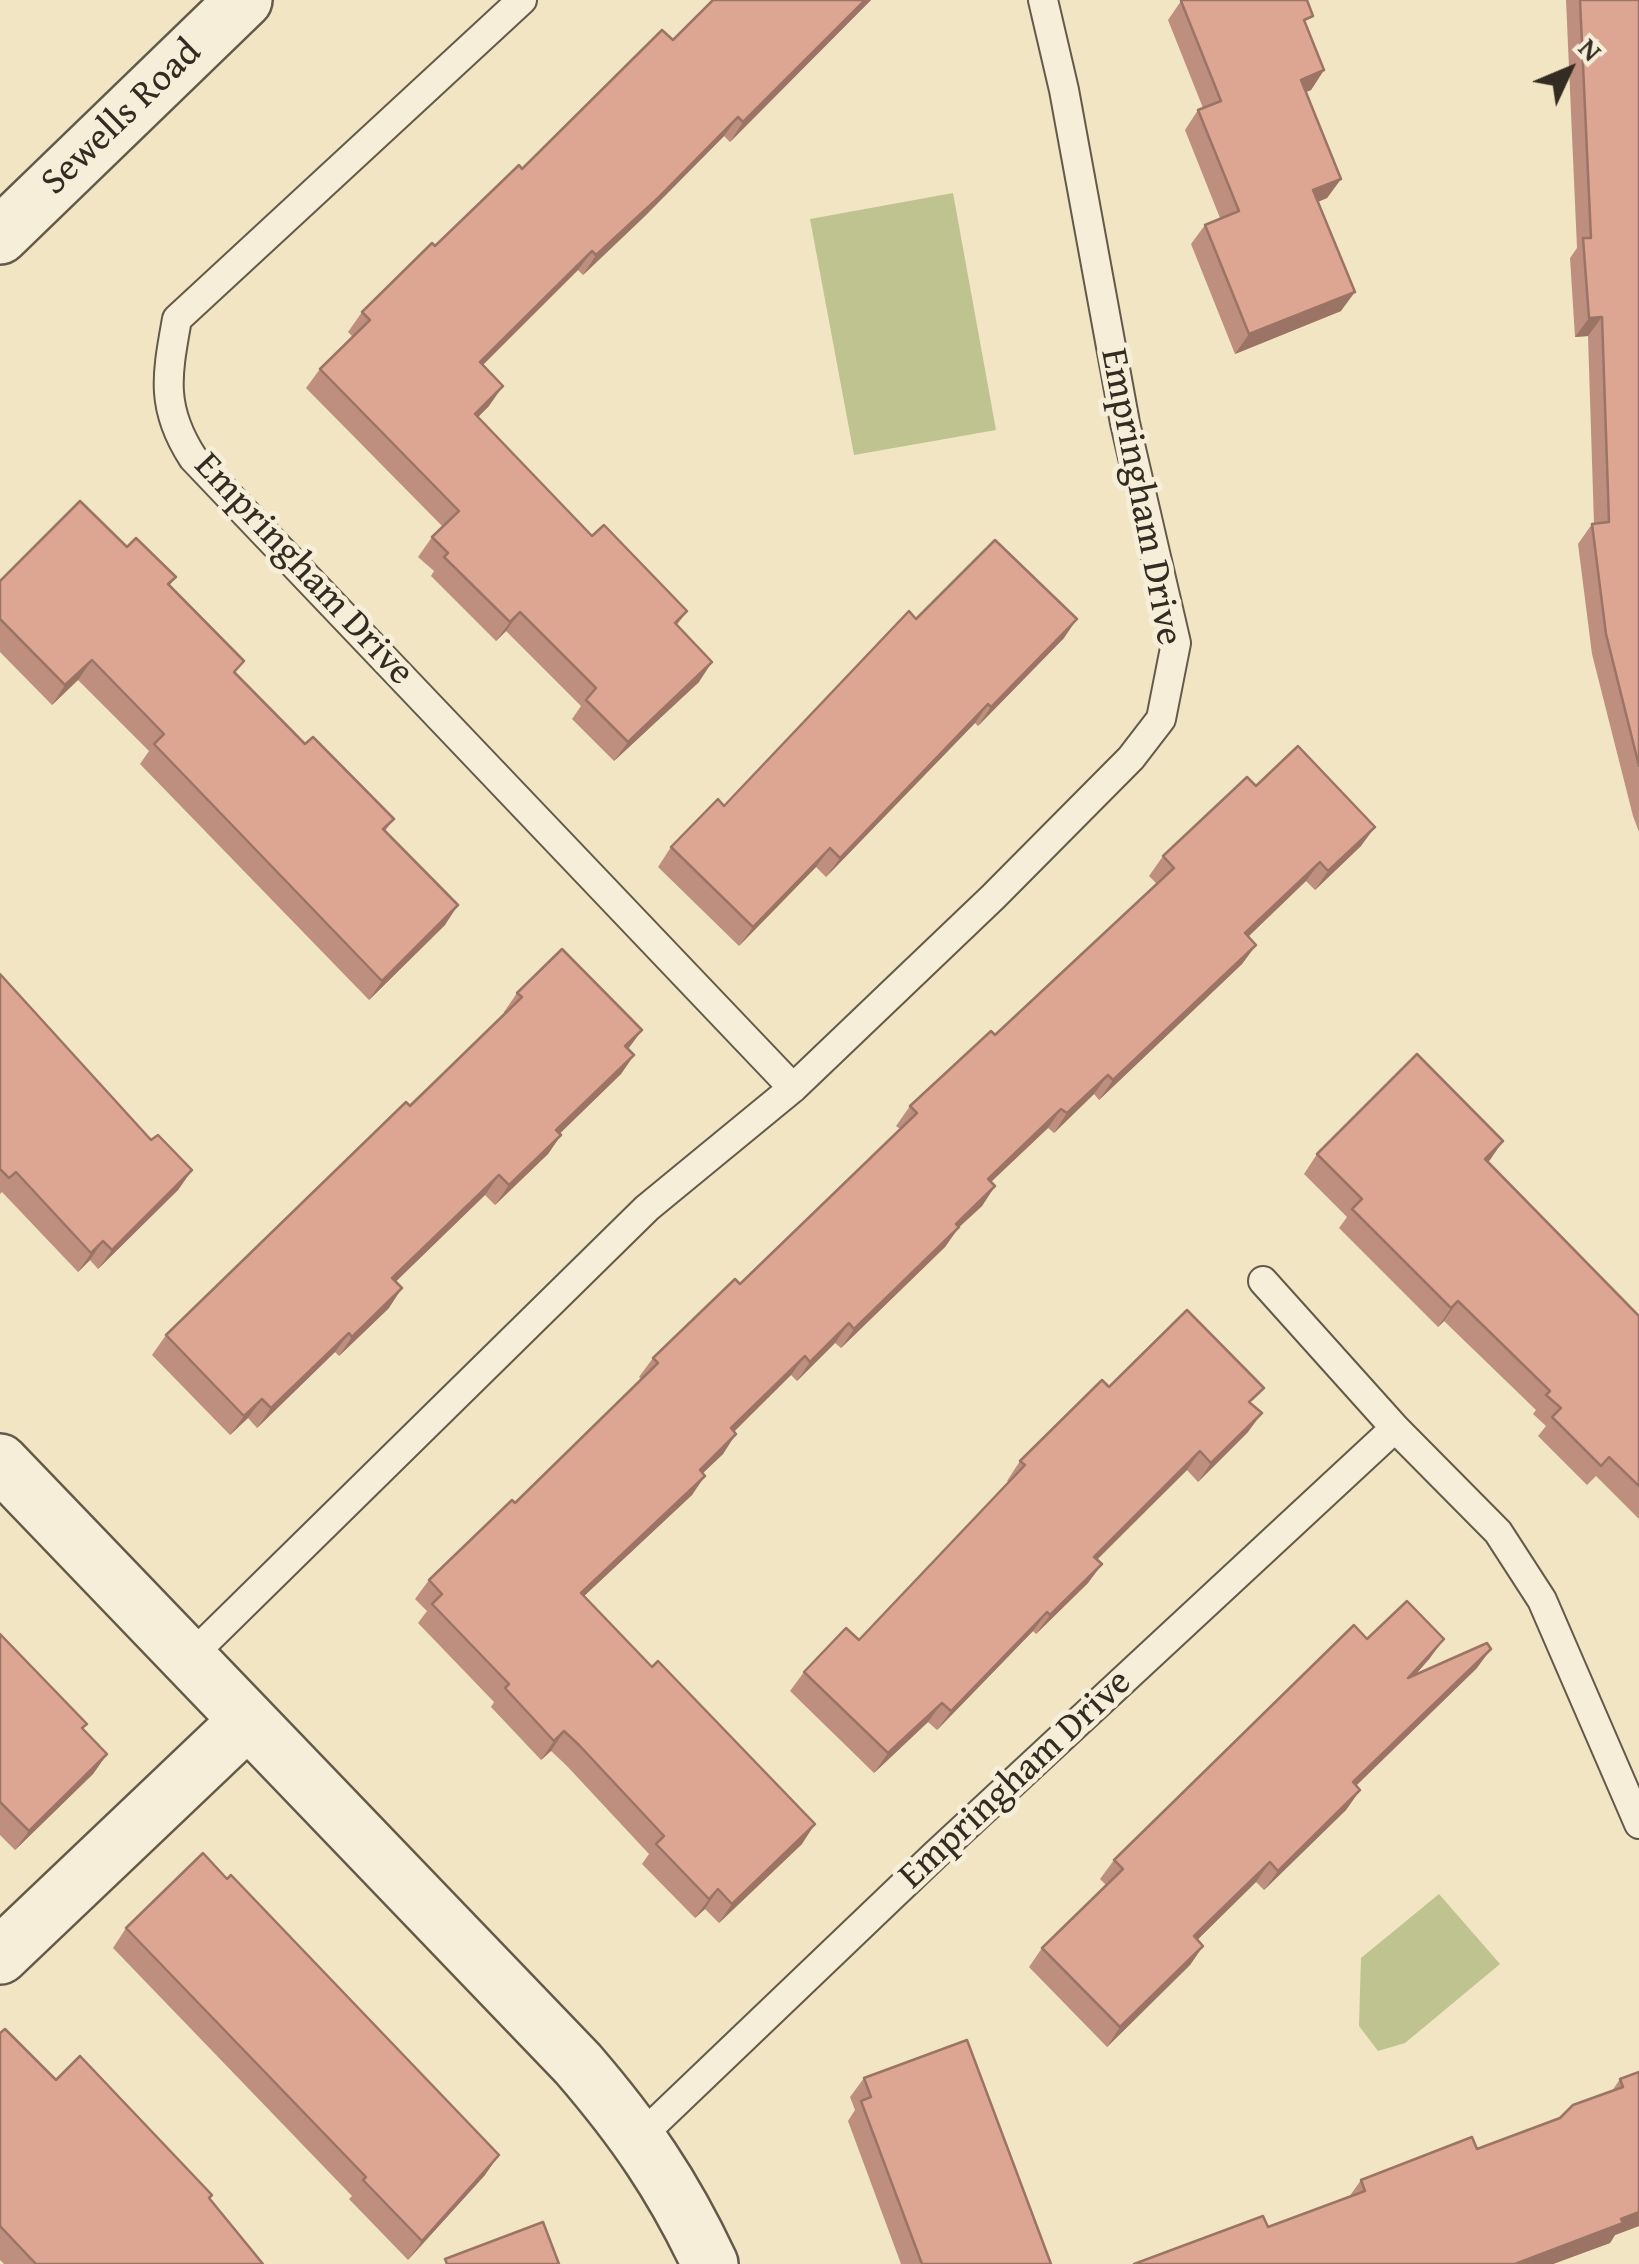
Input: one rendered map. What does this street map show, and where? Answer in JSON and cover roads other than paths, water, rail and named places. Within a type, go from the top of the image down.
[{"type":"street","name":"Sewells Road","points":[[0,236],[244,0]]},
{"type":"street","points":[[0,1462],[578,2064],[640,2137],[680,2199],[710,2264]]},
{"type":"street","points":[[0,1956],[246,1721]]},
{"type":"lane","name":"Empringham Drive","points":[[522,0],[177,319],[167,367],[170,408],[177,434],[193,458],[793,1088]]},
{"type":"lane","name":"Empringham Drive","points":[[188,1658],[647,1208],[793,1088],[1016,875],[1131,758],[1161,719],[1176,644],[1125,424],[1064,90],[1043,0]]},
{"type":"lane","points":[[1264,1281],[1396,1428],[1498,1532],[1542,1600],[1639,1824]]},
{"type":"lane","name":"Empringham Drive","points":[[640,2137],[935,1855],[1396,1428]]}]
